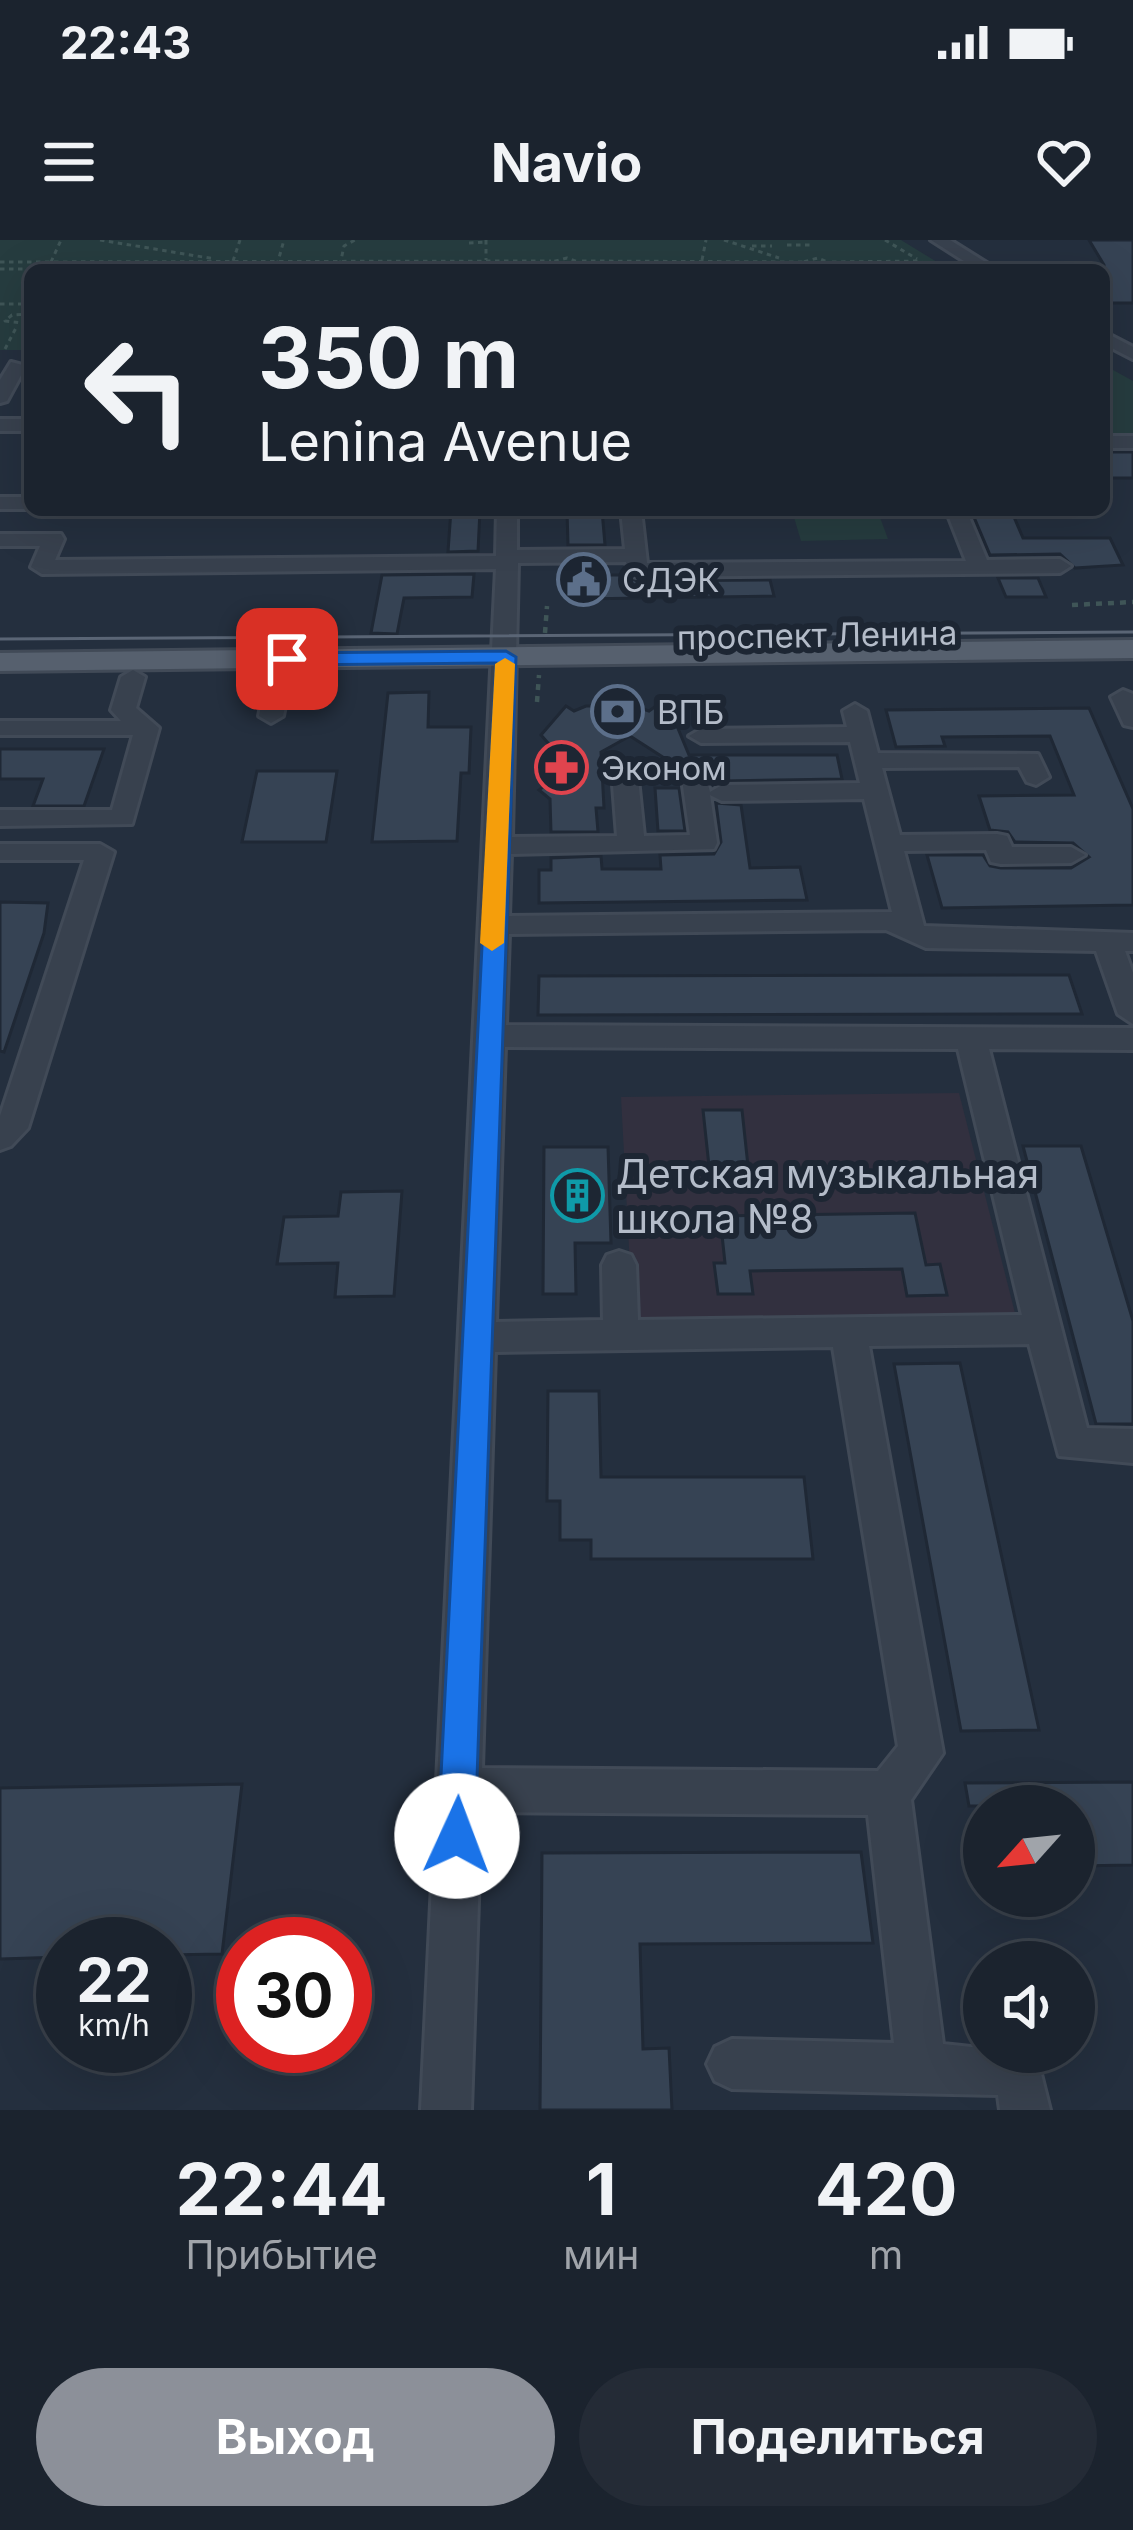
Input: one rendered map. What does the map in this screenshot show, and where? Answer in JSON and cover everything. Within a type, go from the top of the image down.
[{"type":"main road","name":"проспект Ленина","points":[[505,667],[1133,649]]},
{"type":"main road","points":[[0,662],[505,667]]},
{"type":"main road","name":"проспект Ленина","points":[[505,667],[1130,695]]},
{"type":"main road","points":[[0,679],[278,676],[505,667]]},
{"type":"street","points":[[939,240],[971,249]]},
{"type":"street","points":[[0,397],[12,364]]},
{"type":"street","points":[[446,2110],[505,667],[506,516]]},
{"type":"street","points":[[632,516],[637,570],[1060,566]]},
{"type":"street","points":[[958,516],[979,567]]},
{"type":"street","points":[[0,539],[53,539],[42,567],[635,555]]},
{"type":"street","points":[[271,716],[278,676]]},
{"type":"street","points":[[134,677],[122,710],[147,728]]},
{"type":"street","points":[[0,728],[147,728]]},
{"type":"street","points":[[0,818],[124,818],[147,728]]},
{"type":"street","points":[[861,735],[911,932]]},
{"type":"street","points":[[701,736],[861,735],[1030,759],[1036,777]]},
{"type":"street","points":[[722,793],[875,791]]},
{"type":"street","points":[[889,843],[997,842],[1001,856],[1071,855]]},
{"type":"street","points":[[496,846],[631,844]]},
{"type":"street","points":[[0,852],[100,852],[15,1072],[12,1128],[0,1138]]},
{"type":"street","points":[[493,925],[891,921],[926,939],[1120,942],[1133,1014]]},
{"type":"street","points":[[488,1036],[1133,1039]]},
{"type":"street","points":[[970,1039],[1072,1444],[1133,1446]]},
{"type":"street","points":[[620,1265],[621,1335]]},
{"type":"street","points":[[477,1337],[1042,1329]]},
{"type":"street","points":[[849,1332],[921,1753],[888,1793],[922,2069]]},
{"type":"street","points":[[458,1790],[888,1793]]},
{"type":"street","points":[[732,2065],[1019,2071],[1024,2110]]},
{"type":"path","points":[[100,240],[223,264]]},
{"type":"path","points":[[178,264],[189,240]]},
{"type":"path","points":[[550,264],[703,264],[706,240]]},
{"type":"path","points":[[724,240],[783,264]]},
{"type":"path","points":[[885,240],[923,264]]},
{"type":"path","points":[[469,242],[486,241]]},
{"type":"path","points":[[787,245],[810,242],[818,259],[830,264]]},
{"type":"path","points":[[742,245],[772,246]]},
{"type":"path","points":[[804,264],[818,259]]},
{"type":"path","points":[[854,264],[920,261]]},
{"type":"path","points":[[24,314],[6,319],[24,325]]},
{"type":"path","points":[[12,364],[17,326]]},
{"type":"path","points":[[14,333],[24,333]]},
{"type":"path","points":[[1072,605],[1133,602]]},
{"type":"shaded area","points":[[959,1093],[1016,1317],[633,1323],[621,1097]]},
{"type":"green space","points":[[0,240],[901,240],[940,264],[24,264],[24,350],[0,350]]},
{"type":"green space","points":[[1110,368],[1133,381],[1133,433],[1110,433]]},
{"type":"green space","points":[[794,516],[879,516],[888,539],[801,541]]},
{"type":"building","points":[[1089,240],[1133,240],[1133,303],[1110,303],[1110,264],[1103,264]]},
{"type":"building","points":[[1110,452],[1133,452],[1133,478],[1110,478]]},
{"type":"building","points":[[451,516],[480,516],[478,551],[448,552]]},
{"type":"building","points":[[567,516],[603,516],[605,545],[568,545]]},
{"type":"building","points":[[974,516],[1014,516],[1023,538],[1110,538],[1123,565],[1075,568],[1060,554],[990,555]]},
{"type":"building","points":[[566,567],[607,567],[607,575],[637,581],[770,580],[774,596],[577,599],[567,595]]},
{"type":"building","points":[[474,574],[472,597],[404,598],[397,634],[371,633],[382,575]]},
{"type":"building","points":[[998,578],[1038,578],[1046,597],[1006,597]]},
{"type":"building","points":[[429,692],[428,727],[471,727],[469,773],[461,773],[457,841],[372,842],[388,693]]},
{"type":"building","points":[[566,706],[574,711],[586,706],[634,706],[649,711],[656,706],[672,714],[689,755],[837,755],[842,779],[713,785],[706,762],[669,761],[630,736],[601,752],[604,808],[596,808],[598,832],[551,832],[550,799],[539,790],[550,781],[549,744],[541,735]]},
{"type":"building","points":[[1089,708],[1133,809],[1133,905],[942,908],[927,855],[983,855],[990,866],[1001,868],[1071,868],[1089,857],[1073,843],[1015,842],[1008,832],[990,830],[979,796],[1074,795],[1050,736],[942,737],[945,746],[896,747],[886,710]]},
{"type":"building","points":[[0,749],[104,749],[84,806],[33,806],[43,779],[0,779]]},
{"type":"building","points":[[257,771],[337,771],[326,842],[242,842]]},
{"type":"building","points":[[655,788],[679,788],[685,831],[658,831]]},
{"type":"building","points":[[716,803],[741,805],[750,868],[800,867],[807,900],[539,903],[539,870],[551,870],[551,858],[601,856],[602,869],[661,869],[660,855],[714,854],[721,842]]},
{"type":"building","points":[[0,902],[48,903],[44,933],[4,1052],[0,1051]]},
{"type":"building","points":[[1069,975],[1082,1014],[538,1015],[539,976]]},
{"type":"building","points":[[703,1110],[742,1110],[748,1166],[709,1166]]},
{"type":"building","points":[[1023,1146],[1081,1146],[1133,1321],[1133,1424],[1096,1424]]},
{"type":"building","name":"Детская музыкальная школа №8","points":[[544,1147],[608,1147],[611,1243],[575,1243],[576,1294],[543,1294]]},
{"type":"building","points":[[402,1191],[394,1296],[335,1297],[338,1263],[277,1264],[284,1217],[338,1216],[341,1192]]},
{"type":"building","points":[[915,1213],[926,1265],[940,1264],[947,1295],[907,1296],[902,1269],[750,1271],[753,1294],[718,1294],[714,1263],[725,1263],[720,1216]]},
{"type":"building","points":[[960,1363],[1039,1730],[961,1731],[894,1364]]},
{"type":"building","points":[[548,1391],[599,1391],[601,1477],[804,1477],[813,1559],[591,1559],[591,1540],[560,1540],[560,1501],[547,1501]]},
{"type":"building","points":[[1133,1782],[1133,1865],[1095,1866],[1095,1785],[965,1783]]},
{"type":"building","points":[[242,1784],[226,1917],[216,1917],[216,1954],[192,1955],[192,1917],[36,1917],[36,1958],[0,1959],[0,1788]]},
{"type":"building","points":[[861,1852],[873,1943],[640,1944],[643,2049],[669,2048],[672,2110],[540,2110],[542,1853]]},
{"type":"tram line","points":[[0,639],[1133,632]]},
{"type":"slow traffic","points":[[492,943],[505,664]]},
{"type":"place","name":"СДЭК","points":[[583,580]]},
{"type":"place","name":"ВПБ","points":[[618,712]]},
{"type":"place","name":"Эконом","points":[[562,768]]},
{"type":"place","name":"Детская музыкальная школа №8","points":[[577,1195]]},
{"type":"route","points":[[287,659],[506,657],[457,1836]]}]
